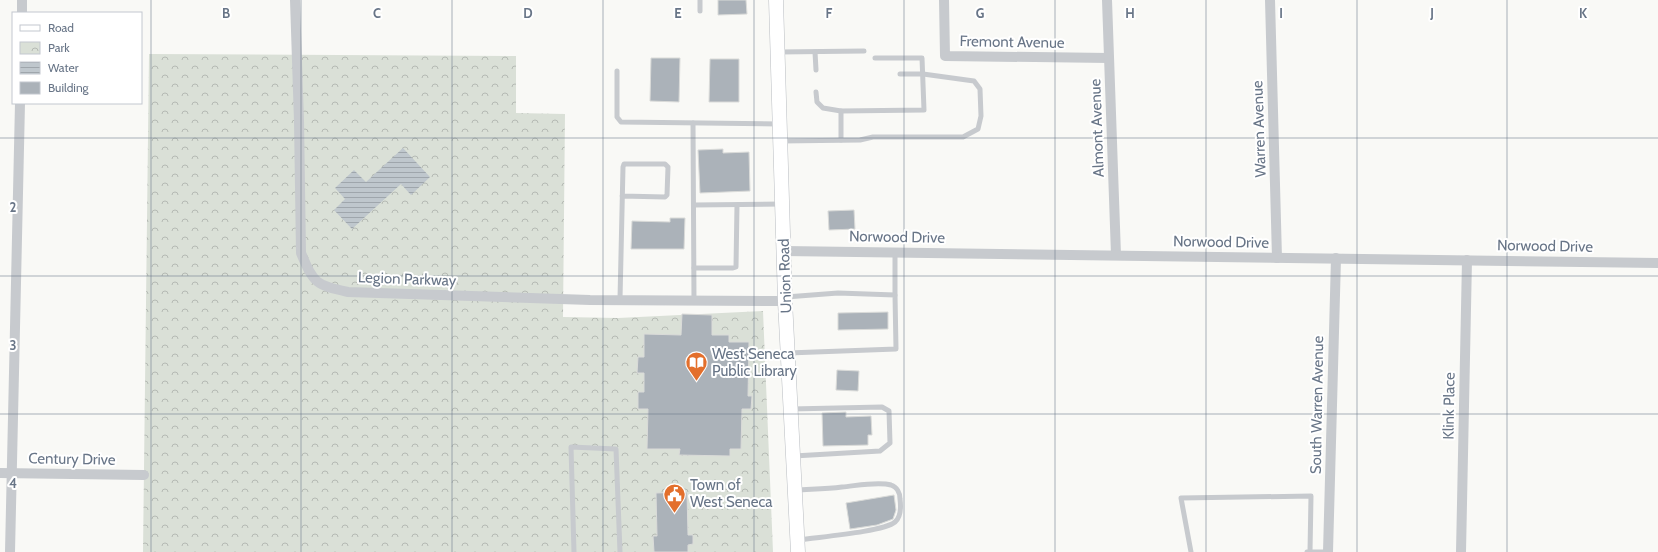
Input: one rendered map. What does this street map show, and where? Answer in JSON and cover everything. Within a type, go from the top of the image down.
[{"type":"main road","name":"Union Road","points":[[776,0],[785,299],[797,546]]},
{"type":"street","points":[[22,0],[22,12]]},
{"type":"street","name":"Legion Parkway","points":[[295,0],[301,253],[317,283],[328,288],[348,292],[590,300],[785,299]]},
{"type":"street","name":"Fremont Avenue","points":[[944,0],[945,56],[1109,58]]},
{"type":"street","name":"Almont Avenue","points":[[1107,0],[1116,255]]},
{"type":"street","name":"Warren Avenue","points":[[1270,0],[1277,258]]},
{"type":"street","points":[[10,552],[20,104]]},
{"type":"street","name":"Norwood Drive","points":[[784,251],[1658,263]]},
{"type":"street","name":"South Warren Avenue","points":[[1328,552],[1336,258]]},
{"type":"street","name":"Klink Place","points":[[1461,552],[1467,260]]},
{"type":"street","name":"Century Drive","points":[[0,473],[144,475]]},
{"type":"lane","points":[[700,0],[700,11]]},
{"type":"lane","points":[[777,52],[864,51]]},
{"type":"lane","points":[[815,52],[816,70]]},
{"type":"lane","points":[[816,92],[817,102],[823,108],[841,112],[924,110],[922,58],[875,58]]},
{"type":"lane","points":[[617,71],[617,117],[621,122],[780,124]]},
{"type":"lane","points":[[780,141],[860,140],[873,137],[963,137],[978,129],[981,116],[980,89],[974,81],[923,74],[900,74]]},
{"type":"lane","points":[[841,112],[841,140]]},
{"type":"lane","points":[[693,123],[694,300]]},
{"type":"lane","points":[[620,299],[622,196],[624,164],[664,164],[668,167],[667,195],[665,197],[622,196]]},
{"type":"lane","points":[[694,205],[782,204]]},
{"type":"lane","points":[[694,268],[736,267],[737,205]]},
{"type":"lane","points":[[788,353],[896,349],[895,252]]},
{"type":"lane","points":[[785,299],[838,293],[895,295]]},
{"type":"lane","points":[[791,409],[882,407],[889,411],[890,443],[880,451],[793,456]]},
{"type":"lane","points":[[574,552],[571,447],[616,449],[620,552]]},
{"type":"lane","points":[[795,490],[867,485],[890,485],[895,487],[899,492],[900,499],[900,514],[898,519],[889,526],[797,546]]},
{"type":"lane","points":[[1191,552],[1181,498],[1311,496],[1310,552]]},
{"type":"lane","points":[[1307,552],[1328,552]]},
{"type":"green space","points":[[149,54],[516,56],[516,113],[565,114],[563,317],[618,318],[763,311],[773,552],[143,552]]},
{"type":"water","points":[[403,148],[430,177],[411,195],[401,184],[352,229],[334,210],[345,199],[335,188],[354,170],[366,182]]},
{"type":"building","points":[[718,0],[746,0],[747,14],[718,15]]},
{"type":"building","points":[[651,58],[680,58],[679,102],[650,101]]},
{"type":"building","points":[[710,59],[739,59],[739,102],[709,102]]},
{"type":"building","points":[[723,149],[723,153],[749,152],[750,191],[700,193],[698,150]]},
{"type":"building","points":[[854,210],[855,229],[829,230],[828,211]]},
{"type":"building","points":[[670,218],[685,218],[684,249],[631,249],[632,221],[670,222]]},
{"type":"building","points":[[888,312],[888,329],[838,330],[838,313]]},
{"type":"building","name":"West Seneca Public Library","points":[[682,314],[712,315],[712,335],[729,335],[729,342],[749,342],[748,396],[752,396],[751,409],[742,409],[741,449],[730,449],[730,456],[679,455],[680,449],[647,449],[648,409],[638,409],[638,392],[644,392],[644,373],[637,373],[638,357],[644,357],[644,334],[681,335]]},
{"type":"building","points":[[837,370],[859,371],[858,391],[836,390]]},
{"type":"building","points":[[846,412],[846,417],[871,416],[872,435],[868,435],[868,445],[823,446],[822,413]]},
{"type":"building","points":[[687,492],[688,535],[693,535],[693,544],[688,545],[688,552],[654,552],[653,536],[657,536],[656,493]]},
{"type":"building","points":[[894,495],[896,510],[893,519],[877,525],[850,529],[846,503]]},
{"type":"place","name":"West Seneca Public Library","points":[[696,382]]},
{"type":"place","name":"Town of West Seneca","points":[[674,514]]}]
